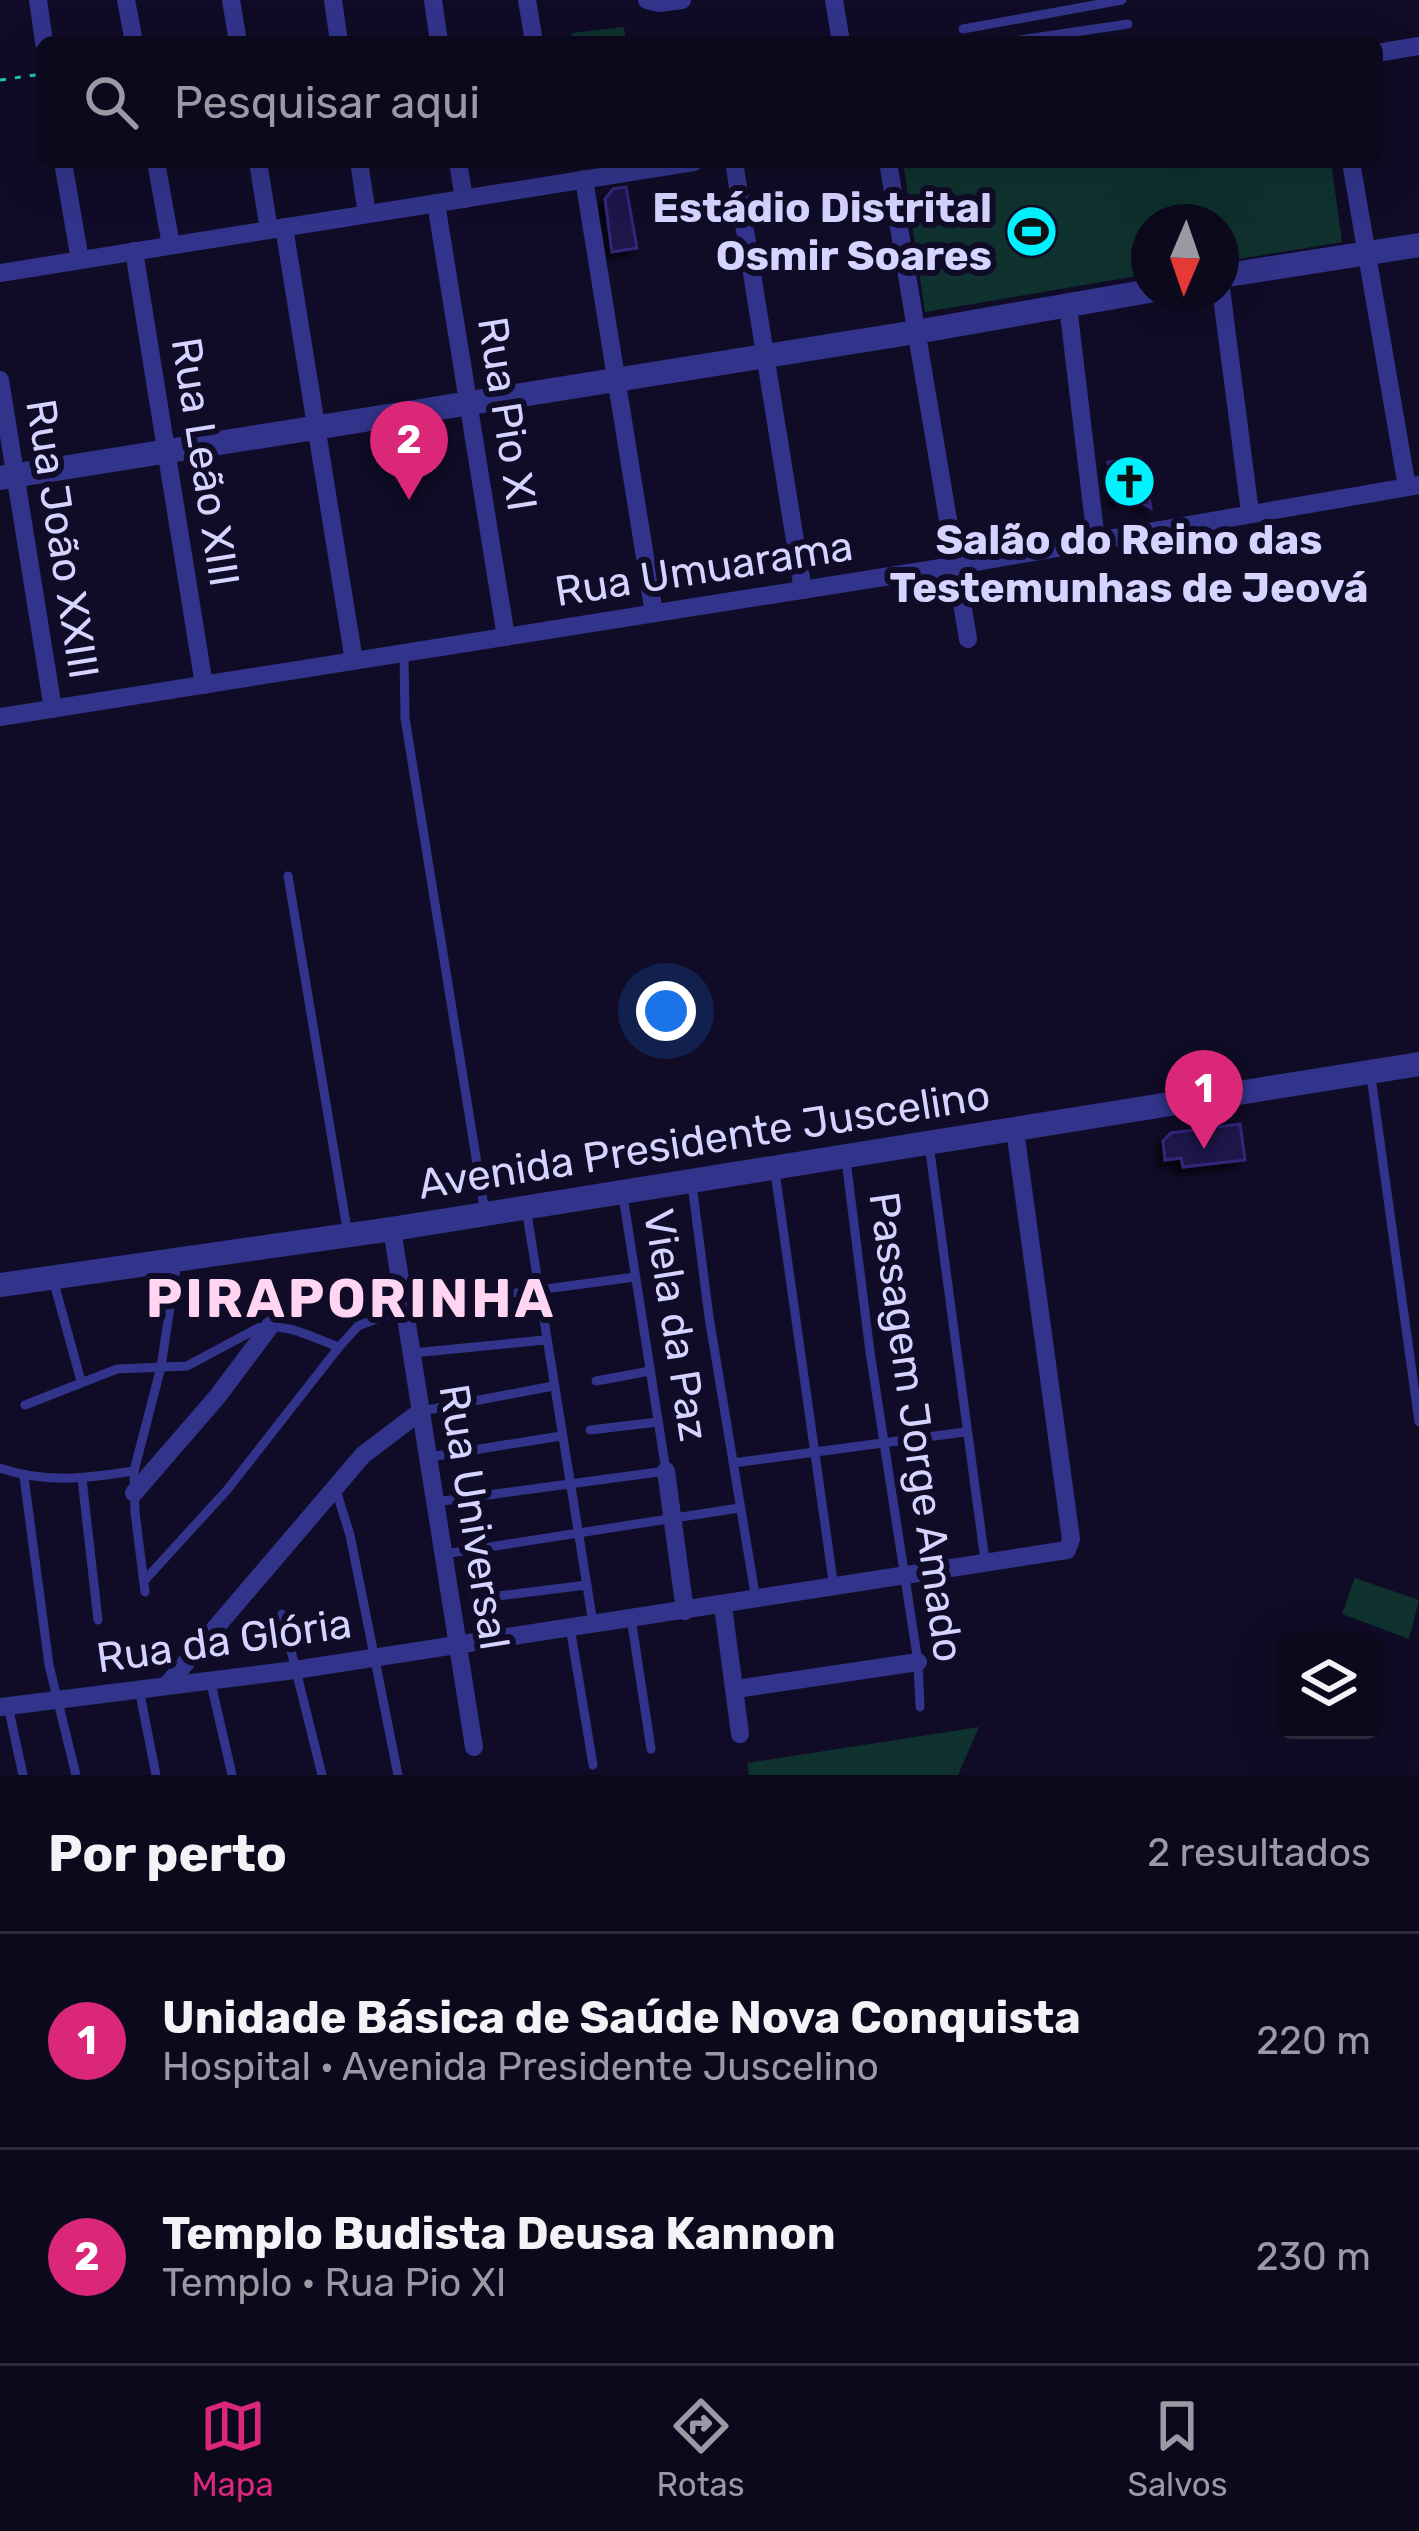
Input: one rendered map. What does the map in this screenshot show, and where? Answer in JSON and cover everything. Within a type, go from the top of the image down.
[{"type":"street","points":[[38,0],[43,36]]},
{"type":"street","points":[[126,0],[133,36]]},
{"type":"street","points":[[231,0],[237,36]]},
{"type":"street","points":[[333,0],[338,36]]},
{"type":"street","points":[[433,0],[438,36]]},
{"type":"street","points":[[527,0],[533,36]]},
{"type":"street","points":[[647,0],[682,0]]},
{"type":"street","points":[[834,0],[840,36]]},
{"type":"street","points":[[1383,52],[1419,46]]},
{"type":"street","points":[[65,168],[80,260]]},
{"type":"street","points":[[157,168],[171,245]]},
{"type":"street","points":[[260,168],[277,229],[316,428],[354,661]]},
{"type":"street","points":[[359,168],[367,214]]},
{"type":"street","points":[[459,168],[464,199]]},
{"type":"street","points":[[553,168],[556,184]]},
{"type":"street","points":[[0,272],[655,168]]},
{"type":"street","points":[[735,168],[803,590]]},
{"type":"street","points":[[889,168],[968,639]]},
{"type":"street","points":[[1352,168],[1413,486]]},
{"type":"street","points":[[584,179],[654,614]]},
{"type":"street","name":"Rua Pio XI","points":[[436,203],[506,637]]},
{"type":"street","points":[[1239,274],[1419,245]]},
{"type":"street","name":"Rua Leão XIII","points":[[134,251],[204,685]]},
{"type":"street","points":[[8,477],[1131,295]]},
{"type":"street","points":[[1068,307],[1096,540]]},
{"type":"street","points":[[1224,312],[1250,512]]},
{"type":"street","name":"Rua João XXIII","points":[[0,380],[8,477],[53,709]]},
{"type":"street","name":"Rua Umuarama","points":[[0,718],[953,566],[1413,486]]},
{"type":"street","name":"Avenida Presidente Juscelino","points":[[0,1285],[348,1235],[1419,1064]]},
{"type":"street","name":"Rua da Glória","points":[[2,1706],[295,1670],[1067,1550],[1071,1539],[1015,1130]]},
{"type":"street","name":"Rua Universal","points":[[392,1228],[474,1747]]},
{"type":"street","points":[[134,1493],[192,1428],[271,1325]]},
{"type":"street","points":[[166,1685],[363,1455],[421,1411]]},
{"type":"street","points":[[665,1471],[685,1611]]},
{"type":"street","points":[[723,1606],[740,1734]]},
{"type":"street","points":[[736,1689],[918,1662]]},
{"type":"lane","points":[[963,29],[1122,0]]},
{"type":"lane","points":[[1047,36],[1128,24]]},
{"type":"lane","points":[[404,653],[405,718],[485,1213]]},
{"type":"lane","points":[[288,876],[348,1235]]},
{"type":"lane","points":[[1371,1072],[1419,1422]]},
{"type":"lane","points":[[929,1144],[985,1564]]},
{"type":"lane","name":"Passagem Jorge Amado","points":[[845,1156],[918,1662],[920,1707]]},
{"type":"lane","points":[[774,1167],[835,1588]]},
{"type":"lane","points":[[692,1180],[756,1600]]},
{"type":"lane","name":"Viela da Paz","points":[[622,1190],[665,1471]]},
{"type":"lane","points":[[526,1207],[593,1623]]},
{"type":"lane","points":[[178,1260],[160,1366],[134,1471],[144,1587],[358,1327],[404,1308],[635,1277]]},
{"type":"lane","points":[[52,1277],[81,1381]]},
{"type":"lane","points":[[25,1405],[117,1369],[188,1366],[271,1325],[339,1347]]},
{"type":"lane","points":[[412,1353],[545,1340]]},
{"type":"lane","points":[[596,1381],[650,1371]]},
{"type":"lane","points":[[421,1411],[553,1387]]},
{"type":"lane","points":[[590,1430],[658,1422]]},
{"type":"lane","points":[[733,1463],[965,1432]]},
{"type":"lane","points":[[428,1458],[561,1436]]},
{"type":"lane","points":[[0,1468],[24,1477],[82,1479],[134,1471]]},
{"type":"lane","points":[[435,1502],[665,1471]]},
{"type":"lane","points":[[24,1477],[49,1665],[76,1775]]},
{"type":"lane","points":[[82,1479],[98,1620]]},
{"type":"lane","points":[[334,1487],[350,1534],[398,1775]]},
{"type":"lane","points":[[444,1554],[739,1508]]},
{"type":"lane","points":[[474,1598],[587,1585]]},
{"type":"lane","points":[[282,1614],[322,1775]]},
{"type":"lane","points":[[632,1618],[651,1749]]},
{"type":"lane","points":[[570,1627],[592,1765]]},
{"type":"lane","points":[[210,1679],[232,1775]]},
{"type":"lane","points":[[139,1689],[156,1775]]},
{"type":"lane","points":[[2,1706],[22,1775]]},
{"type":"path","points":[[0,80],[36,75]]},
{"type":"green space","points":[[624,27],[625,36],[572,36]]},
{"type":"green space","name":"Estádio Distrital Osmir Soares","points":[[904,168],[1332,168],[1342,242],[1239,259],[1239,204],[1131,204],[1131,277],[925,312]]},
{"type":"green space","points":[[1355,1578],[1419,1600],[1409,1639],[1342,1614]]},
{"type":"green space","points":[[979,1727],[958,1775],[749,1775],[747,1763]]},
{"type":"building","points":[[626,187],[637,248],[612,252],[605,199],[613,189]]},
{"type":"building","name":"Salão do Reino das Testemunhas de Jeová","points":[[1140,458],[1151,508],[1135,499],[1117,501],[1108,462]]},
{"type":"building","points":[[1240,1124],[1245,1160],[1183,1167],[1181,1158],[1165,1160],[1163,1141],[1171,1133]]},
{"type":"place","name":"Estádio Distrital Osmir Soares","points":[[1031,232]]},
{"type":"place","name":"Salão do Reino das Testemunhas de Jeová","points":[[1129,481]]},
{"type":"place","name":"Templo Budista Deusa Kannon","points":[[409,500]]},
{"type":"place","name":"Unidade Básica de Saúde Nova Conquista","points":[[1204,1149]]},
{"type":"district","name":"PIRAPORINHA","points":[[351,1299]]}]
